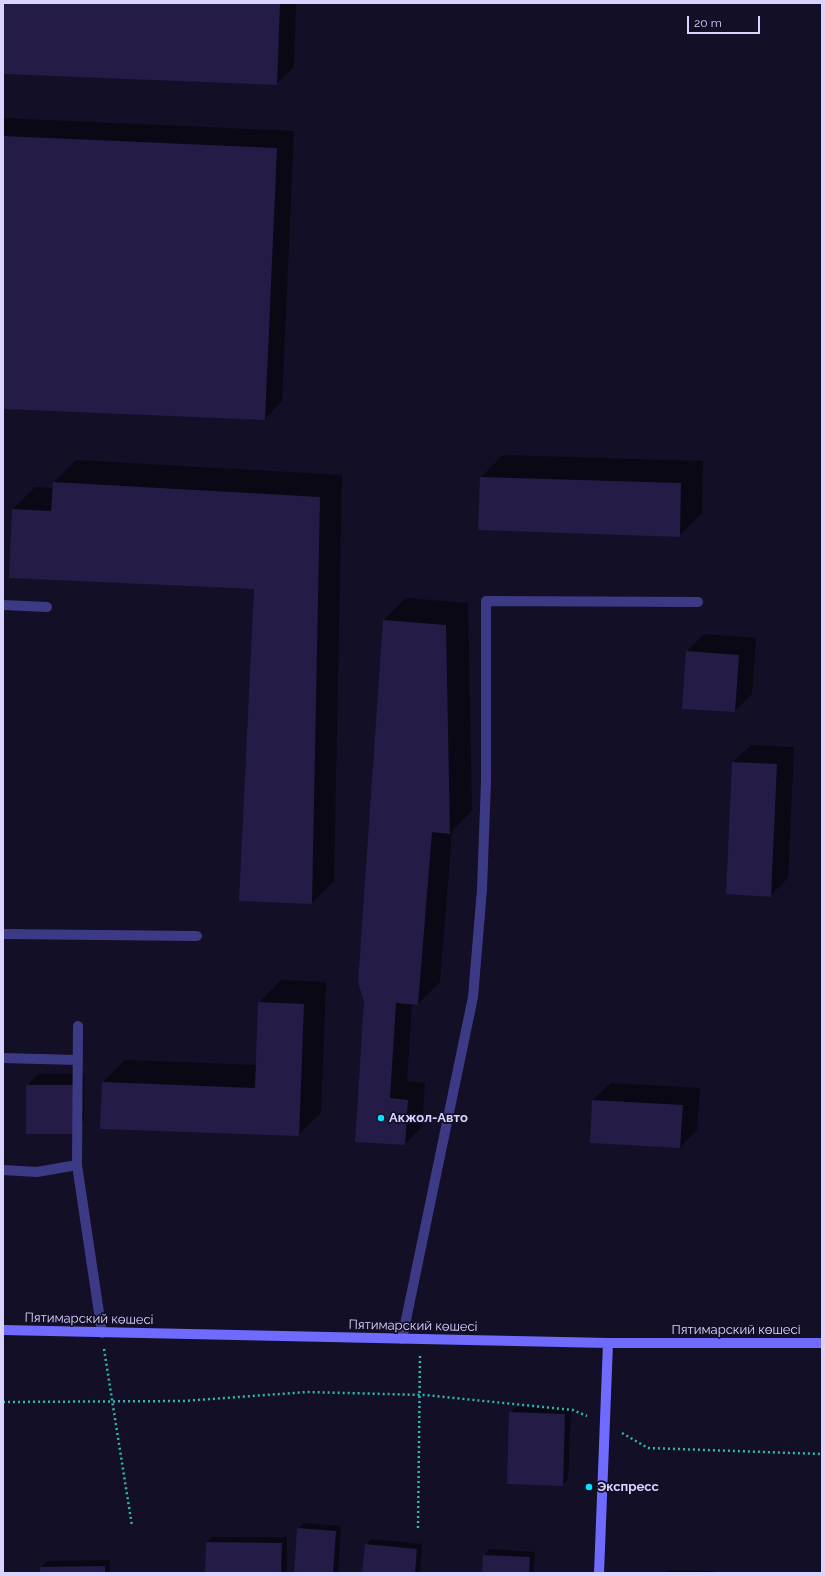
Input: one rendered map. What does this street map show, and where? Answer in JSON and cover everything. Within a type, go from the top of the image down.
[{"type":"main road","name":"Пятимарский көшесі","points":[[3,1330],[608,1343],[822,1343]]},
{"type":"main road","points":[[599,1573],[608,1343]]},
{"type":"lane","points":[[402,1339],[473,997],[482,889],[486,789],[486,601],[698,602]]},
{"type":"lane","points":[[3,605],[47,607]]},
{"type":"lane","points":[[3,934],[197,936]]},
{"type":"lane","points":[[78,1026],[77,1165],[102,1333]]},
{"type":"lane","points":[[3,1058],[77,1060]]},
{"type":"lane","points":[[3,1170],[38,1172],[77,1165]]},
{"type":"path","points":[[102,1333],[132,1526]]},
{"type":"path","points":[[418,1528],[418,1394],[420,1339]]},
{"type":"path","points":[[3,1402],[184,1401],[307,1392],[418,1394],[573,1410],[605,1424],[648,1448],[822,1454]]},
{"type":"building","points":[[3,3],[280,3],[277,85],[3,74]]},
{"type":"building","points":[[3,136],[277,148],[265,420],[3,409]]},
{"type":"building","points":[[480,477],[681,483],[680,537],[478,530]]},
{"type":"building","points":[[53,482],[320,497],[312,904],[239,901],[254,589],[9,578],[12,509],[51,511]]},
{"type":"building","points":[[383,620],[446,625],[450,834],[432,832],[418,1005],[396,1003],[390,1098],[408,1100],[405,1145],[355,1142],[364,1001],[358,983]]},
{"type":"building","points":[[686,651],[739,655],[735,712],[682,709]]},
{"type":"building","points":[[732,762],[777,764],[771,897],[726,894]]},
{"type":"building","points":[[258,1002],[304,1004],[299,1136],[100,1129],[102,1082],[255,1088]]},
{"type":"building","points":[[26,1085],[73,1085],[73,1134],[26,1134]]},
{"type":"building","points":[[592,1100],[683,1105],[680,1148],[590,1143]]},
{"type":"building","points":[[509,1412],[565,1414],[563,1486],[507,1484]]},
{"type":"building","points":[[297,1528],[336,1531],[333,1573],[294,1573]]},
{"type":"building","points":[[206,1542],[282,1543],[281,1573],[205,1573]]},
{"type":"building","points":[[365,1544],[417,1549],[415,1573],[362,1573]]},
{"type":"building","points":[[483,1555],[530,1557],[529,1573],[482,1573]]},
{"type":"building","points":[[105,1566],[105,1573],[40,1573],[40,1567]]},
{"type":"place","name":"Акжол-Авто","points":[[381,1118]]},
{"type":"place","name":"Экспресс","points":[[589,1487]]}]
